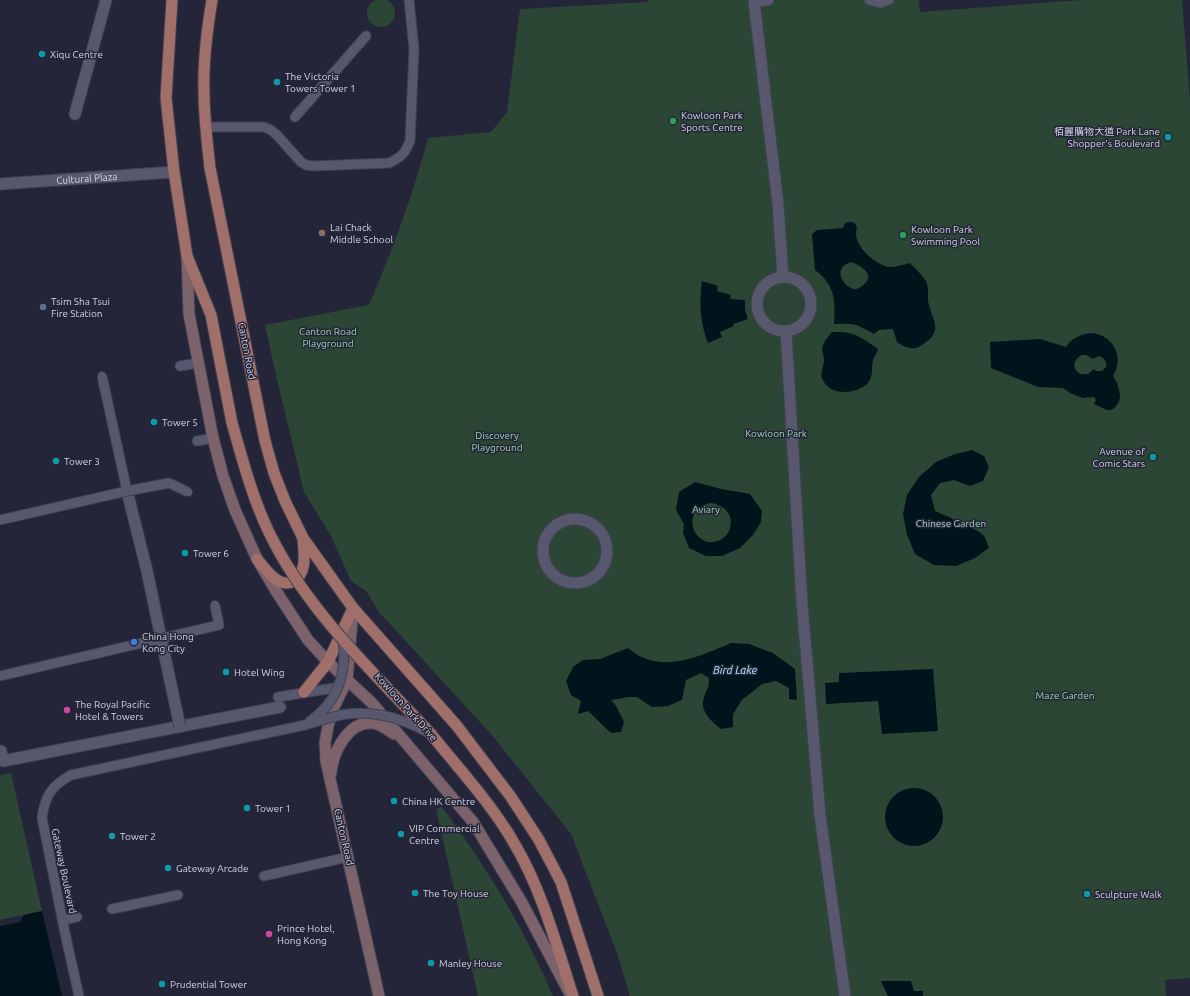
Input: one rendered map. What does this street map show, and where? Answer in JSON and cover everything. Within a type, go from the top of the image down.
[{"type":"main road","points":[[172,0],[166,98],[174,172],[187,256],[189,314],[213,438],[223,476],[235,510],[258,559],[276,591],[308,640],[328,662],[372,703],[402,740]]},
{"type":"main road","name":"Canton Road","points":[[212,0],[204,60],[204,92],[210,168],[265,441],[284,501],[303,538],[353,608],[347,680],[333,709],[328,726],[325,743],[326,761],[379,996]]},
{"type":"main road","name":"Kowloon Park Drive","points":[[187,256],[211,315],[232,423],[242,461],[253,493],[275,545],[290,570],[343,638],[431,734],[488,805],[514,842],[539,894],[572,996]]},
{"type":"main road","points":[[258,559],[277,581],[284,583],[297,579],[302,571],[304,561],[303,538]]},
{"type":"main road","points":[[304,692],[328,662],[353,608],[457,726],[511,797],[539,840],[561,882],[598,996]]},
{"type":"main road","points":[[330,778],[331,768],[338,749],[348,733],[354,728],[369,723],[377,724],[384,727],[402,740]]},
{"type":"main road","name":"Kowloon Park Drive","points":[[402,740],[473,822],[521,901],[572,996]]},
{"type":"street","points":[[75,114],[106,0]]},
{"type":"street","points":[[768,0],[754,1],[778,204],[783,277]]},
{"type":"street","name":"Cultural Plaza","points":[[0,184],[174,172]]},
{"type":"street","points":[[783,277],[791,278],[804,287],[809,293],[811,301],[808,318],[795,329],[786,331],[770,327],[763,322],[757,306],[761,289],[767,283],[783,277]]},
{"type":"street","points":[[786,331],[802,603],[820,815],[845,996]]},
{"type":"street","points":[[127,491],[147,571],[180,727]]},
{"type":"street","points":[[573,519],[584,520],[593,525],[601,532],[606,542],[607,552],[605,563],[599,572],[591,579],[581,583],[570,583],[560,580],[548,570],[542,555],[543,544],[550,530],[563,521],[573,519]]},
{"type":"street","points":[[1,751],[3,761],[180,727],[279,702]]},
{"type":"lane","points":[[206,127],[264,127],[271,130],[301,162],[306,165],[389,163],[398,159],[406,151],[410,141],[414,49],[410,0]]},
{"type":"lane","points":[[869,0],[880,3],[889,0]]},
{"type":"lane","points":[[295,117],[366,36]]},
{"type":"lane","points":[[180,366],[198,363]]},
{"type":"lane","points":[[102,376],[127,491]]},
{"type":"lane","points":[[196,441],[213,438]]},
{"type":"lane","points":[[0,520],[169,483],[188,492]]},
{"type":"lane","points":[[0,676],[219,625],[214,605]]},
{"type":"lane","points":[[305,725],[327,706],[338,688],[344,667],[343,638]]},
{"type":"lane","points":[[279,702],[304,692],[334,688],[347,680]]},
{"type":"lane","name":"Gateway Boulevard","points":[[79,996],[42,818],[44,805],[49,792],[58,782],[70,775],[305,725],[347,714],[369,714],[391,717],[412,724],[431,734]]},
{"type":"lane","points":[[264,876],[348,857]]},
{"type":"lane","points":[[117,906],[178,895]]},
{"type":"lane","points":[[63,920],[77,917]]},
{"type":"green space","points":[[381,-1],[391,3],[395,13],[391,23],[381,27],[371,23],[367,13],[371,3]]},
{"type":"green space","name":"Kowloon Park","points":[[649,0],[919,0],[920,12],[1081,0],[1182,0],[1190,101],[1190,978],[1165,980],[1166,996],[630,996],[617,953],[571,834],[491,734],[379,612],[366,591],[351,581],[331,536],[304,492],[265,325],[369,305],[402,223],[428,138],[491,132],[507,112],[520,9],[648,2]]},
{"type":"green space","points":[[11,773],[42,911],[0,920],[0,775]]},
{"type":"green space","points":[[442,807],[474,852],[503,898],[530,946],[553,996],[478,996],[436,809]]},
{"type":"water","points":[[854,222],[857,229],[857,240],[863,250],[878,263],[889,267],[910,263],[925,279],[928,287],[929,306],[935,323],[935,332],[919,347],[910,348],[897,342],[893,329],[879,330],[874,334],[855,325],[834,324],[833,294],[827,282],[815,270],[812,234],[817,230],[843,228],[845,223]],"holes":[[[851,262],[855,263],[868,274],[867,281],[862,286],[855,289],[844,283],[840,274],[841,269],[845,265]]]},
{"type":"water","points":[[702,281],[718,286],[717,291],[731,295],[730,299],[745,300],[745,310],[748,319],[733,324],[734,326],[720,332],[722,337],[708,343],[703,328],[701,312]]},
{"type":"water","points":[[832,332],[852,334],[867,341],[878,349],[873,360],[871,379],[862,388],[849,392],[842,392],[836,391],[825,384],[821,374],[824,360],[822,348]]},
{"type":"water","points":[[1090,333],[1105,337],[1111,342],[1117,354],[1118,361],[1113,376],[1118,385],[1120,399],[1111,410],[1107,410],[1094,404],[1096,400],[1094,397],[1083,398],[1070,393],[1063,388],[1038,387],[991,368],[990,342],[1040,339],[1066,347],[1073,339]],"holes":[[[1082,355],[1086,355],[1093,359],[1098,356],[1102,357],[1105,360],[1106,367],[1102,371],[1096,371],[1094,369],[1088,374],[1079,373],[1075,368],[1075,361]]]},
{"type":"water","points":[[972,450],[984,456],[989,467],[983,481],[970,486],[954,480],[940,483],[931,495],[935,511],[981,533],[985,537],[989,548],[975,558],[956,566],[934,565],[915,554],[907,535],[903,514],[907,495],[919,477],[936,462],[955,454]]},
{"type":"water","points":[[695,482],[721,489],[750,494],[762,511],[761,522],[753,535],[740,548],[722,556],[706,556],[689,548],[683,533],[684,524],[676,510],[679,492]],"holes":[[[710,503],[719,505],[729,514],[731,523],[730,528],[728,533],[723,538],[714,542],[706,541],[699,537],[694,531],[692,523],[694,515],[700,508]]]},
{"type":"water","name":"Bird Lake","points":[[731,643],[749,644],[773,653],[795,669],[797,700],[789,699],[789,688],[776,681],[762,684],[742,700],[733,714],[733,727],[721,729],[710,719],[703,707],[709,678],[701,673],[686,680],[682,700],[668,706],[652,707],[637,697],[611,700],[616,706],[624,722],[621,732],[611,733],[588,711],[578,714],[581,701],[571,695],[566,681],[573,667],[583,660],[600,659],[628,648],[644,658],[666,662],[699,656]]},
{"type":"water","points":[[933,669],[938,731],[882,734],[878,701],[826,704],[825,683],[839,682],[839,673]]},
{"type":"water","points":[[914,788],[925,790],[938,801],[941,806],[943,817],[941,828],[930,841],[925,844],[914,846],[903,844],[890,833],[887,828],[885,817],[887,806],[898,793],[903,790]]},
{"type":"water","points":[[42,911],[62,996],[0,996],[0,926],[20,922],[24,915]]},
{"type":"water","points":[[881,981],[911,981],[914,991],[923,991],[923,996],[888,996]]},
{"type":"place","name":"Xiqu Centre","points":[[42,54]]},
{"type":"place","name":"The Victoria Towers Tower 1","points":[[277,82]]},
{"type":"place","name":"Kowloon Park Sports Centre","points":[[673,121]]},
{"type":"place","name":"栢麗購物大道 Park Lane Shopper's Boulevard","points":[[1168,137]]},
{"type":"place","name":"Lai Chack Middle School","points":[[322,233]]},
{"type":"place","name":"Kowloon Park Swimming Pool","points":[[903,235]]},
{"type":"place","name":"Tsim Sha Tsui Fire Station","points":[[43,307]]},
{"type":"place","name":"Tower 5","points":[[154,422]]},
{"type":"place","name":"Avenue of Comic Stars","points":[[1153,457]]},
{"type":"place","name":"Tower 3","points":[[56,461]]},
{"type":"place","name":"Tower 6","points":[[185,553]]},
{"type":"place","name":"China Hong Kong City","points":[[134,642]]},
{"type":"place","name":"Hotel Wing","points":[[226,672]]},
{"type":"place","name":"The Royal Pacific Hotel & Towers","points":[[67,710]]},
{"type":"place","name":"China HK Centre","points":[[394,801]]},
{"type":"place","name":"Tower 1","points":[[247,808]]},
{"type":"place","name":"VIP Commercial Centre","points":[[401,834]]},
{"type":"place","name":"Tower 2","points":[[112,836]]},
{"type":"place","name":"Gateway Arcade","points":[[168,868]]},
{"type":"place","name":"The Toy House","points":[[415,893]]},
{"type":"place","name":"Sculpture Walk","points":[[1087,894]]},
{"type":"place","name":"Prince Hotel, Hong Kong","points":[[269,934]]},
{"type":"place","name":"Manley House","points":[[431,963]]},
{"type":"place","name":"Prudential Tower","points":[[162,984]]},
{"type":"park label","name":"Canton Road Playground","points":[[328,336]]},
{"type":"park label","name":"Discovery Playground","points":[[497,440]]},
{"type":"park label","name":"Aviary","points":[[706,509]]},
{"type":"park label","name":"Chinese Garden","points":[[951,523]]},
{"type":"park label","name":"Maze Garden","points":[[1065,695]]}]
